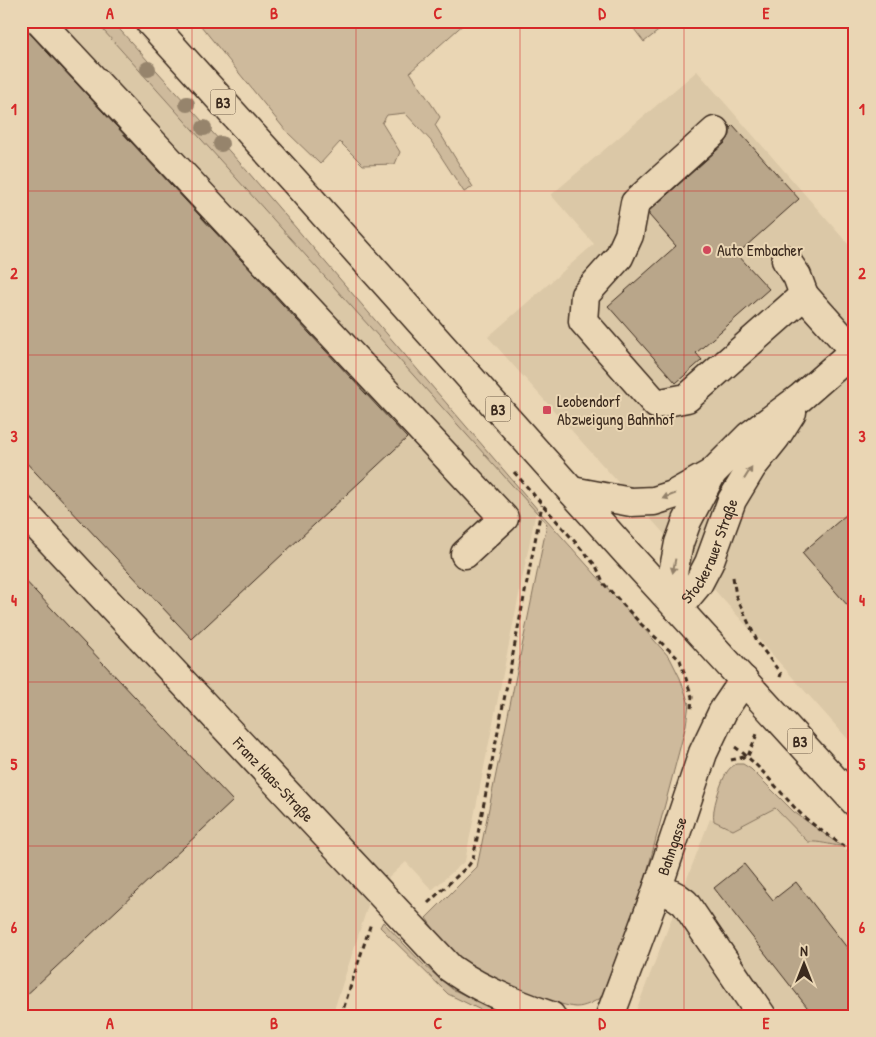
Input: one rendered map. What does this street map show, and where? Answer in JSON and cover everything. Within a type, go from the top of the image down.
[{"type":"street","points":[[39,21],[504,518],[465,554]]},
{"type":"street","name":"B3","points":[[149,21],[855,802]]},
{"type":"street","points":[[715,131],[635,203],[629,235],[619,257],[585,295],[583,321],[656,404],[687,398],[804,295]]},
{"type":"street","points":[[786,260],[796,276],[804,295],[854,351]]},
{"type":"street","name":"Stockerauer Straße","points":[[572,491],[631,502],[654,501],[673,495],[712,472],[749,436],[800,398],[854,351]]},
{"type":"street","name":"Stockerauer Straße","points":[[678,608],[698,584],[709,563],[732,500],[752,467],[776,437],[800,398]]},
{"type":"street","name":"Stockerauer Straße","points":[[678,608],[672,573],[687,521],[712,472]]},
{"type":"street","name":"Franz Haas-Straße","points":[[21,509],[450,968],[464,978],[533,1010],[551,1016]]},
{"type":"street","name":"Bahngasse","points":[[610,1016],[658,887],[712,730],[744,680]]},
{"type":"street","points":[[658,887],[677,897],[685,904],[762,1016]]},
{"type":"path","points":[[510,467],[596,566],[604,584],[641,624],[680,660],[692,697],[691,714],[748,756],[812,824],[855,856]]},
{"type":"path","points":[[408,922],[469,865],[473,859],[542,505]]},
{"type":"path","points":[[732,573],[736,596],[758,643],[782,674],[768,706]]},
{"type":"path","points":[[341,1016],[381,894]]},
{"type":"shaded area","points":[[21,21],[95,21],[536,511],[465,861],[432,890],[406,862],[372,893],[332,1016],[21,1016]]},
{"type":"shaded area","points":[[95,21],[112,21],[248,172],[538,510],[670,658],[680,678],[689,704],[686,725],[644,884],[601,998],[579,1007],[565,1005],[531,994],[493,978],[462,962],[453,955],[426,918],[477,867],[547,524]]},
{"type":"shaded area","points":[[197,21],[467,21],[410,72],[440,117],[435,125],[473,187],[464,192],[431,141],[405,113],[387,115],[382,123],[400,152],[395,164],[363,165],[340,142],[320,164],[286,131]]},
{"type":"shaded area","points":[[628,21],[655,21],[661,29],[644,42]]},
{"type":"shaded area","points":[[697,71],[855,252],[855,747],[488,337],[594,244],[551,195]]},
{"type":"shaded area","points":[[736,764],[743,764],[751,769],[794,812],[841,846],[808,842],[775,808],[733,830],[714,821],[715,803],[722,782],[731,767]]},
{"type":"shaded area","points":[[775,808],[808,842],[820,841],[827,845],[841,846],[855,861],[855,1016],[634,1016],[710,819],[733,830]]},
{"type":"shaded area","points":[[383,922],[425,966],[452,989],[507,1016],[493,1016],[448,994],[380,927]]},
{"type":"building","points":[[21,24],[407,438],[192,639],[21,457]]},
{"type":"building","name":"Auto Embacher","points":[[733,125],[799,199],[737,254],[769,289],[696,353],[702,360],[676,383],[608,306],[676,246],[649,215],[649,211],[725,143],[730,135],[730,128]]},
{"type":"building","points":[[855,507],[855,614],[802,553]]},
{"type":"building","points":[[21,576],[233,801],[21,1000]]},
{"type":"building","points":[[744,864],[773,900],[796,882],[855,958],[855,1016],[814,1016],[714,888]]},
{"type":"place","name":"Auto Embacher","points":[[707,250]]},
{"type":"place","name":"Leobendorf Abzweigung Bahnhof","points":[[547,410]]}]
